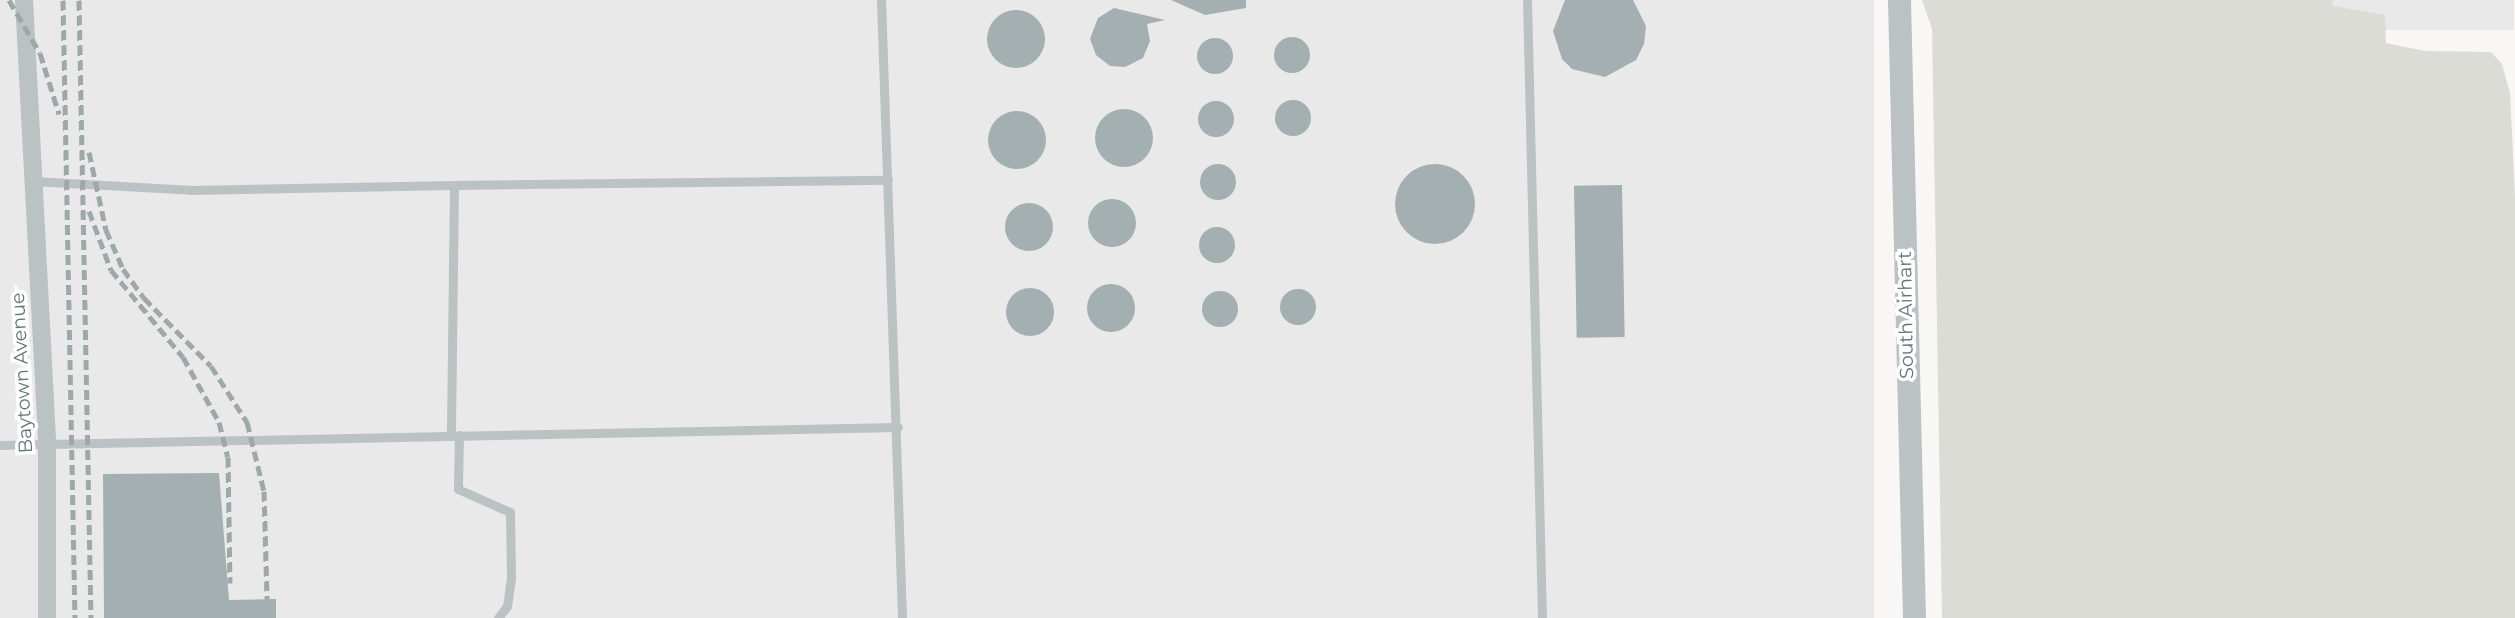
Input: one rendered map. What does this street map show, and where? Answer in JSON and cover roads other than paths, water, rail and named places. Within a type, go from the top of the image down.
[{"type":"street","name":"Baytown Avenue","points":[[24,0],[47,443],[47,618]]},
{"type":"street","name":"South Airhart","points":[[1899,6],[1914,618]]},
{"type":"lane","points":[[881,0],[898,427],[902,618]]},
{"type":"lane","points":[[1527,0],[1542,618]]},
{"type":"lane","points":[[33,181],[192,190],[888,180]]},
{"type":"lane","points":[[454,185],[455,435],[458,489],[510,512],[511,578],[507,606],[498,618]]},
{"type":"lane","points":[[0,444],[898,427]]},
{"type":"railway","points":[[9,0],[40,53],[59,114]]},
{"type":"railway","points":[[63,0],[75,618]]},
{"type":"railway","points":[[79,0],[91,618]]},
{"type":"railway","points":[[89,152],[106,230],[123,269],[144,298],[211,366],[247,422],[264,491],[267,599]]},
{"type":"railway","points":[[89,211],[111,270],[183,357],[219,422],[228,457],[230,583]]}]
